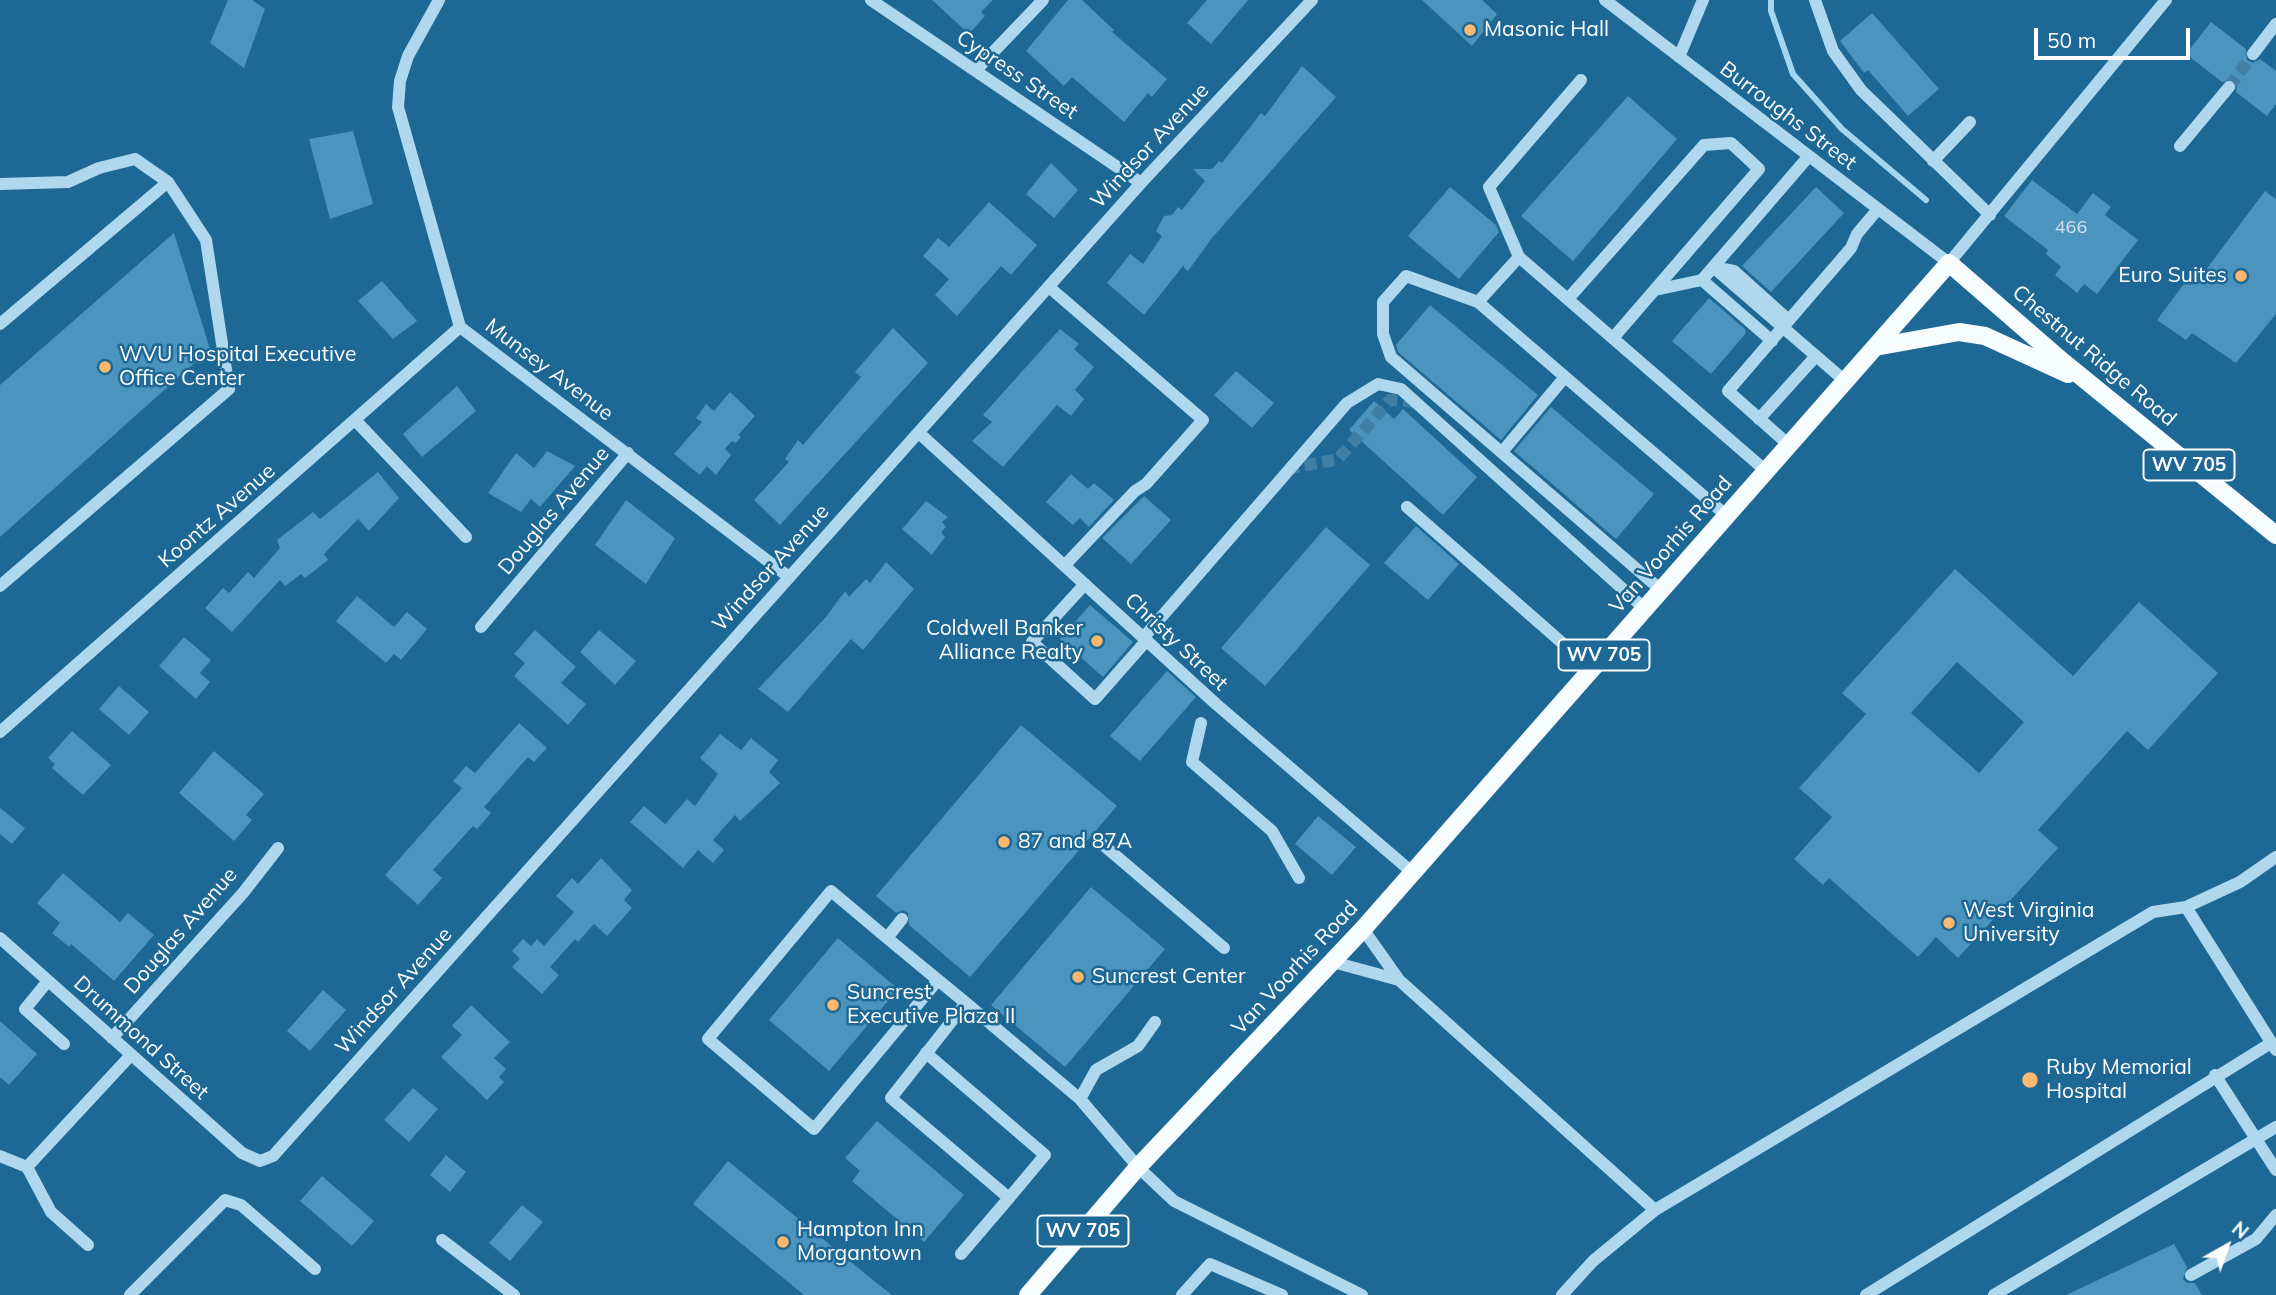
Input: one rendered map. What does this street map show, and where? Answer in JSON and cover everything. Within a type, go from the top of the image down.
[{"type":"main road","name":"Van Voorhis Road","points":[[1028,1295],[1138,1167],[1333,962],[1413,873],[1948,263]]},
{"type":"main road","name":"Chestnut Ridge Road","points":[[1948,263],[2089,383],[2276,535]]},
{"type":"main road","points":[[1875,347],[1944,334],[1985,336],[2089,383]]},
{"type":"street","name":"Munsey Avenue","points":[[439,0],[408,56],[400,81],[398,107],[460,327],[789,578]]},
{"type":"street","name":"Cypress Street","points":[[870,0],[1141,183]]},
{"type":"street","points":[[976,70],[1043,0]]},
{"type":"street","name":"Windsor Avenue","points":[[260,1161],[273,1156],[1141,183],[1312,0]]},
{"type":"street","name":"Burroughs Street","points":[[1605,0],[1948,263]]},
{"type":"street","points":[[1679,57],[1703,0]]},
{"type":"street","points":[[1815,0],[1833,51],[1845,70],[1933,161],[1990,215]]},
{"type":"street","name":"Van Voorhis Road","points":[[1948,263],[2166,0]]},
{"type":"street","points":[[2253,54],[2276,24]]},
{"type":"street","points":[[1581,80],[1489,187],[1519,257],[1766,471]]},
{"type":"street","points":[[2180,146],[2228,87]]},
{"type":"street","points":[[1933,161],[1970,122]]},
{"type":"street","points":[[1568,299],[1703,145],[1731,144],[1759,169],[1613,338]]},
{"type":"street","points":[[1655,290],[1702,280],[1809,156]]},
{"type":"street","points":[[0,184],[68,183],[99,168],[135,159],[168,182],[206,240],[229,389],[0,586]]},
{"type":"street","points":[[0,324],[168,182]]},
{"type":"street","points":[[1788,445],[1728,391],[1851,248],[1857,234],[1878,209]]},
{"type":"street","points":[[1478,302],[1519,257]]},
{"type":"street","points":[[1713,267],[1734,271],[1784,316],[1783,328]]},
{"type":"street","points":[[1661,590],[1391,357],[1383,334],[1383,302],[1406,276],[1478,302],[1727,516]]},
{"type":"street","points":[[1702,280],[1772,341]]},
{"type":"street","points":[[1049,287],[1203,420],[1146,484],[1135,491],[1065,565]]},
{"type":"street","name":"Koontz Avenue","points":[[0,732],[460,327]]},
{"type":"street","points":[[1783,328],[1845,381]]},
{"type":"street","points":[[1759,419],[1816,356]]},
{"type":"street","points":[[1502,452],[1565,377]]},
{"type":"street","points":[[1085,583],[1032,642],[1095,699],[1347,402],[1378,383],[1401,389],[1645,609]]},
{"type":"street","points":[[355,421],[466,537]]},
{"type":"street","name":"Christy Street","points":[[919,433],[1216,704],[1413,873]]},
{"type":"street","name":"Douglas Avenue","points":[[481,627],[628,453]]},
{"type":"street","points":[[1407,507],[1592,668]]},
{"type":"street","points":[[1201,723],[1192,762],[1272,831],[1299,878]]},
{"type":"street","points":[[1101,843],[1224,948]]},
{"type":"street","name":"Douglas Avenue","points":[[112,1038],[243,893],[278,848]]},
{"type":"street","points":[[1562,1295],[1592,1261],[1655,1210],[2153,912],[2186,907],[2240,882],[2276,858]]},
{"type":"street","points":[[938,980],[814,1129],[708,1039],[831,891],[887,939],[938,980],[966,1003],[1080,1099],[1138,1167],[1174,1201],[1362,1295]]},
{"type":"street","points":[[1866,1295],[2215,1075],[2273,1046],[2186,907]]},
{"type":"street","points":[[887,939],[902,919]]},
{"type":"street","points":[[1363,929],[1399,979],[1655,1210]]},
{"type":"street","name":"Drummond Street","points":[[0,938],[242,1153],[260,1161]]},
{"type":"street","points":[[1333,962],[1399,979]]},
{"type":"street","points":[[48,981],[25,1009],[64,1044]]},
{"type":"street","points":[[966,1003],[891,1098],[1009,1198]]},
{"type":"street","points":[[1080,1099],[1096,1070],[1138,1046],[1155,1022]]},
{"type":"street","points":[[926,1054],[1045,1155],[961,1254]]},
{"type":"street","points":[[27,1167],[131,1055]]},
{"type":"street","points":[[2215,1075],[2276,1170]]},
{"type":"street","points":[[1994,1295],[2276,1127]]},
{"type":"street","points":[[0,1156],[27,1167],[51,1212],[88,1245]]},
{"type":"street","points":[[130,1295],[225,1200],[241,1205],[315,1269]]},
{"type":"street","points":[[2191,1275],[2256,1239],[2276,1214]]},
{"type":"street","points":[[442,1240],[514,1295]]},
{"type":"street","points":[[1182,1295],[1210,1264],[1282,1295]]},
{"type":"building","points":[[228,0],[252,0],[265,9],[244,68],[210,43]]},
{"type":"building","points":[[932,0],[993,0],[981,12],[985,16],[969,34]]},
{"type":"building","points":[[1068,0],[1082,0],[1114,30],[1112,32],[1167,79],[1152,97],[1148,93],[1124,122],[1072,77],[1064,86],[1026,51]]},
{"type":"building","points":[[1207,0],[1248,0],[1211,44],[1187,23]]},
{"type":"building","name":"Masonic Hall","points":[[1422,0],[1482,0],[1497,14],[1472,46]]},
{"type":"building","points":[[1872,13],[1939,89],[1908,116],[1868,70],[1864,73],[1840,41]]},
{"type":"building","points":[[2211,22],[2246,49],[2247,60],[2253,63],[2260,59],[2276,71],[2276,104],[2267,116],[2236,92],[2237,85],[2234,80],[2222,82],[2186,54]]},
{"type":"building","points":[[1302,66],[1336,97],[1212,238],[1188,271],[1183,266],[1144,315],[1107,283],[1130,254],[1143,264],[1162,236],[1156,231],[1164,216],[1172,215],[1178,207],[1182,210],[1205,181],[1193,169],[1212,169],[1219,161],[1222,163],[1261,113],[1265,116]]},
{"type":"building","points":[[1628,96],[1677,139],[1573,261],[1521,216]]},
{"type":"building","points":[[353,131],[373,204],[330,219],[309,139]]},
{"type":"building","points":[[1051,163],[1078,190],[1054,218],[1026,194]]},
{"type":"building","points":[[2032,180],[2077,214],[2093,193],[2111,207],[2105,215],[2138,240],[2097,294],[2084,284],[2077,293],[2055,275],[2061,267],[2046,254],[2048,250],[2004,216]]},
{"type":"building","points":[[1450,187],[1496,225],[1499,232],[1459,279],[1408,236]]},
{"type":"building","points":[[1816,187],[1844,213],[1771,292],[1742,266]]},
{"type":"building","name":"Euro Suites","points":[[2265,191],[2276,199],[2276,314],[2236,363],[2192,333],[2186,340],[2157,320],[2192,273],[2199,279]]},
{"type":"building","points":[[989,202],[1037,245],[1011,275],[1001,266],[957,316],[935,295],[949,279],[923,256],[938,238],[949,247]]},
{"type":"building","name":"WVU Hospital Executive Office Center","points":[[174,233],[210,349],[0,537],[0,385]]},
{"type":"building","points":[[382,281],[417,321],[393,339],[358,301]]},
{"type":"building","points":[[1709,298],[1745,329],[1746,333],[1711,374],[1672,341]]},
{"type":"building","points":[[1430,305],[1538,395],[1501,440],[1398,352],[1396,345]]},
{"type":"building","points":[[893,328],[928,363],[780,525],[754,500],[789,462],[785,459],[798,440],[803,445],[861,377],[855,372]]},
{"type":"building","points":[[1060,329],[1079,344],[1074,349],[1094,367],[1075,390],[1084,399],[1071,416],[1057,405],[1003,467],[972,441],[992,422],[983,415]]},
{"type":"building","points":[[1236,371],[1274,403],[1252,428],[1214,395]]},
{"type":"building","points":[[457,386],[476,411],[422,457],[403,434]]},
{"type":"building","points":[[730,392],[755,416],[738,435],[741,437],[736,443],[732,441],[725,449],[731,455],[716,475],[707,466],[700,475],[674,454],[702,422],[696,418],[706,404],[714,411]]},
{"type":"building","points":[[1374,401],[1394,419],[1403,409],[1477,477],[1443,515],[1349,430]]},
{"type":"building","points":[[1551,407],[1654,494],[1616,539],[1514,451]]},
{"type":"building","points":[[547,451],[575,466],[540,507],[531,499],[521,512],[488,493],[516,453],[534,468]]},
{"type":"building","points":[[378,472],[399,498],[369,531],[358,519],[324,554],[328,560],[305,578],[301,574],[285,586],[280,580],[232,632],[205,608],[223,588],[229,593],[248,572],[254,578],[280,548],[277,540],[313,512],[320,519]]},
{"type":"building","points":[[1071,474],[1088,489],[1094,483],[1114,500],[1089,527],[1080,518],[1073,525],[1046,502]]},
{"type":"building","points":[[1144,496],[1171,520],[1131,564],[1102,538]]},
{"type":"building","points":[[626,500],[675,538],[646,584],[595,545]]},
{"type":"building","points":[[926,501],[948,517],[942,522],[946,527],[941,532],[945,537],[932,555],[902,529]]},
{"type":"building","points":[[1416,526],[1459,564],[1428,600],[1384,563]]},
{"type":"building","points":[[1326,527],[1370,565],[1265,686],[1221,648]]},
{"type":"building","points":[[886,562],[914,589],[863,650],[851,639],[788,712],[758,689],[826,617],[845,591],[849,597],[866,579],[870,583]]},
{"type":"building","points":[[1955,569],[2073,676],[2139,602],[2218,673],[2148,750],[2127,731],[2038,830],[2058,848],[1958,958],[1936,937],[1918,957],[1829,878],[1823,885],[1794,859],[1832,817],[1799,788],[1866,714],[1842,693]],"holes":[[[1957,662],[2024,722],[1979,773],[1911,713]]]},
{"type":"building","points":[[357,596],[394,627],[407,612],[427,629],[401,660],[394,654],[386,663],[336,621]]},
{"type":"building","name":"Coldwell Banker Alliance Realty","points":[[1090,605],[1133,642],[1103,677],[1060,639]]},
{"type":"building","points":[[535,630],[576,667],[561,683],[586,704],[568,725],[514,676],[525,663],[514,654]]},
{"type":"building","points":[[599,630],[636,661],[615,685],[580,652]]},
{"type":"building","points":[[184,637],[211,660],[200,673],[210,682],[196,699],[159,666]]},
{"type":"building","points":[[1167,671],[1196,697],[1140,761],[1110,736]]},
{"type":"building","points":[[119,686],[149,712],[129,735],[99,709]]},
{"type":"building","points":[[519,723],[547,748],[534,762],[528,757],[484,807],[491,813],[477,829],[473,826],[433,870],[442,878],[418,905],[385,875],[462,788],[453,781],[466,766],[475,773]]},
{"type":"building","name":"87 and 87A","points":[[1021,725],[1117,806],[970,977],[909,925],[908,913],[903,910],[896,913],[876,896]]},
{"type":"building","points":[[72,731],[111,765],[83,795],[52,768],[55,764],[48,758]]},
{"type":"building","points":[[720,734],[741,750],[751,738],[778,760],[769,772],[780,783],[740,821],[735,815],[713,840],[724,850],[713,863],[698,850],[683,868],[630,822],[644,806],[665,824],[687,799],[695,806],[718,774],[700,758]]},
{"type":"building","points":[[214,751],[264,794],[246,815],[252,820],[234,841],[179,793]]},
{"type":"building","points":[[0,808],[25,828],[12,844],[0,834]]},
{"type":"building","points":[[1318,816],[1356,847],[1332,875],[1295,844]]},
{"type":"building","points":[[601,858],[632,890],[624,900],[632,908],[607,936],[594,924],[578,942],[575,939],[550,967],[559,975],[542,994],[512,967],[520,959],[512,951],[523,939],[531,946],[537,939],[544,946],[574,912],[556,896],[572,878],[578,884]]},
{"type":"building","points":[[63,873],[120,922],[128,913],[154,935],[114,981],[71,944],[69,947],[52,933],[60,923],[37,903]]},
{"type":"building","name":"Suncrest Center","points":[[1091,887],[1165,949],[1065,1067],[991,1005]]},
{"type":"building","name":"Suncrest Executive Plaza II","points":[[838,938],[898,989],[829,1071],[769,1020]]},
{"type":"building","points":[[323,990],[346,1010],[310,1051],[287,1031]]},
{"type":"building","points":[[471,1005],[510,1042],[494,1058],[506,1069],[499,1077],[504,1082],[487,1100],[441,1057],[462,1035],[452,1026]]},
{"type":"building","points":[[0,1021],[37,1054],[9,1085],[0,1077]]},
{"type":"building","points":[[413,1088],[438,1109],[409,1142],[384,1120]]},
{"type":"building","points":[[877,1121],[964,1195],[924,1242],[852,1181],[860,1171],[845,1158]]},
{"type":"building","points":[[446,1155],[466,1172],[450,1192],[430,1175]]},
{"type":"building","name":"Hampton Inn Morgantown","points":[[728,1161],[892,1295],[804,1295],[693,1204]]},
{"type":"building","points":[[322,1176],[374,1221],[352,1246],[300,1201]]},
{"type":"building","points":[[522,1205],[543,1222],[510,1261],[489,1243]]},
{"type":"building","points":[[2174,1244],[2187,1267],[2183,1279],[2187,1283],[2195,1283],[2202,1295],[2066,1295]]},
{"type":"waterway","points":[[1771,0],[1771,11],[1793,74],[1842,129],[1926,200]]},
{"type":"tunnel","points":[[2229,87],[2253,54]]},
{"type":"tunnel","points":[[1287,469],[1338,459],[1390,400],[1416,402]]},
{"type":"place","name":"Masonic Hall","points":[[1470,30]]},
{"type":"place","name":"Euro Suites","points":[[2241,276]]},
{"type":"place","name":"WVU Hospital Executive Office Center","points":[[105,367]]},
{"type":"place","name":"Coldwell Banker Alliance Realty","points":[[1097,641]]},
{"type":"place","name":"87 and 87A","points":[[1004,842]]},
{"type":"place","name":"West Virginia University","points":[[1949,923]]},
{"type":"place","name":"Suncrest Center","points":[[1078,977]]},
{"type":"place","name":"Suncrest Executive Plaza II","points":[[833,1005]]},
{"type":"place","name":"Ruby Memorial Hospital","points":[[2030,1080]]},
{"type":"place","name":"Hampton Inn Morgantown","points":[[783,1242]]}]
